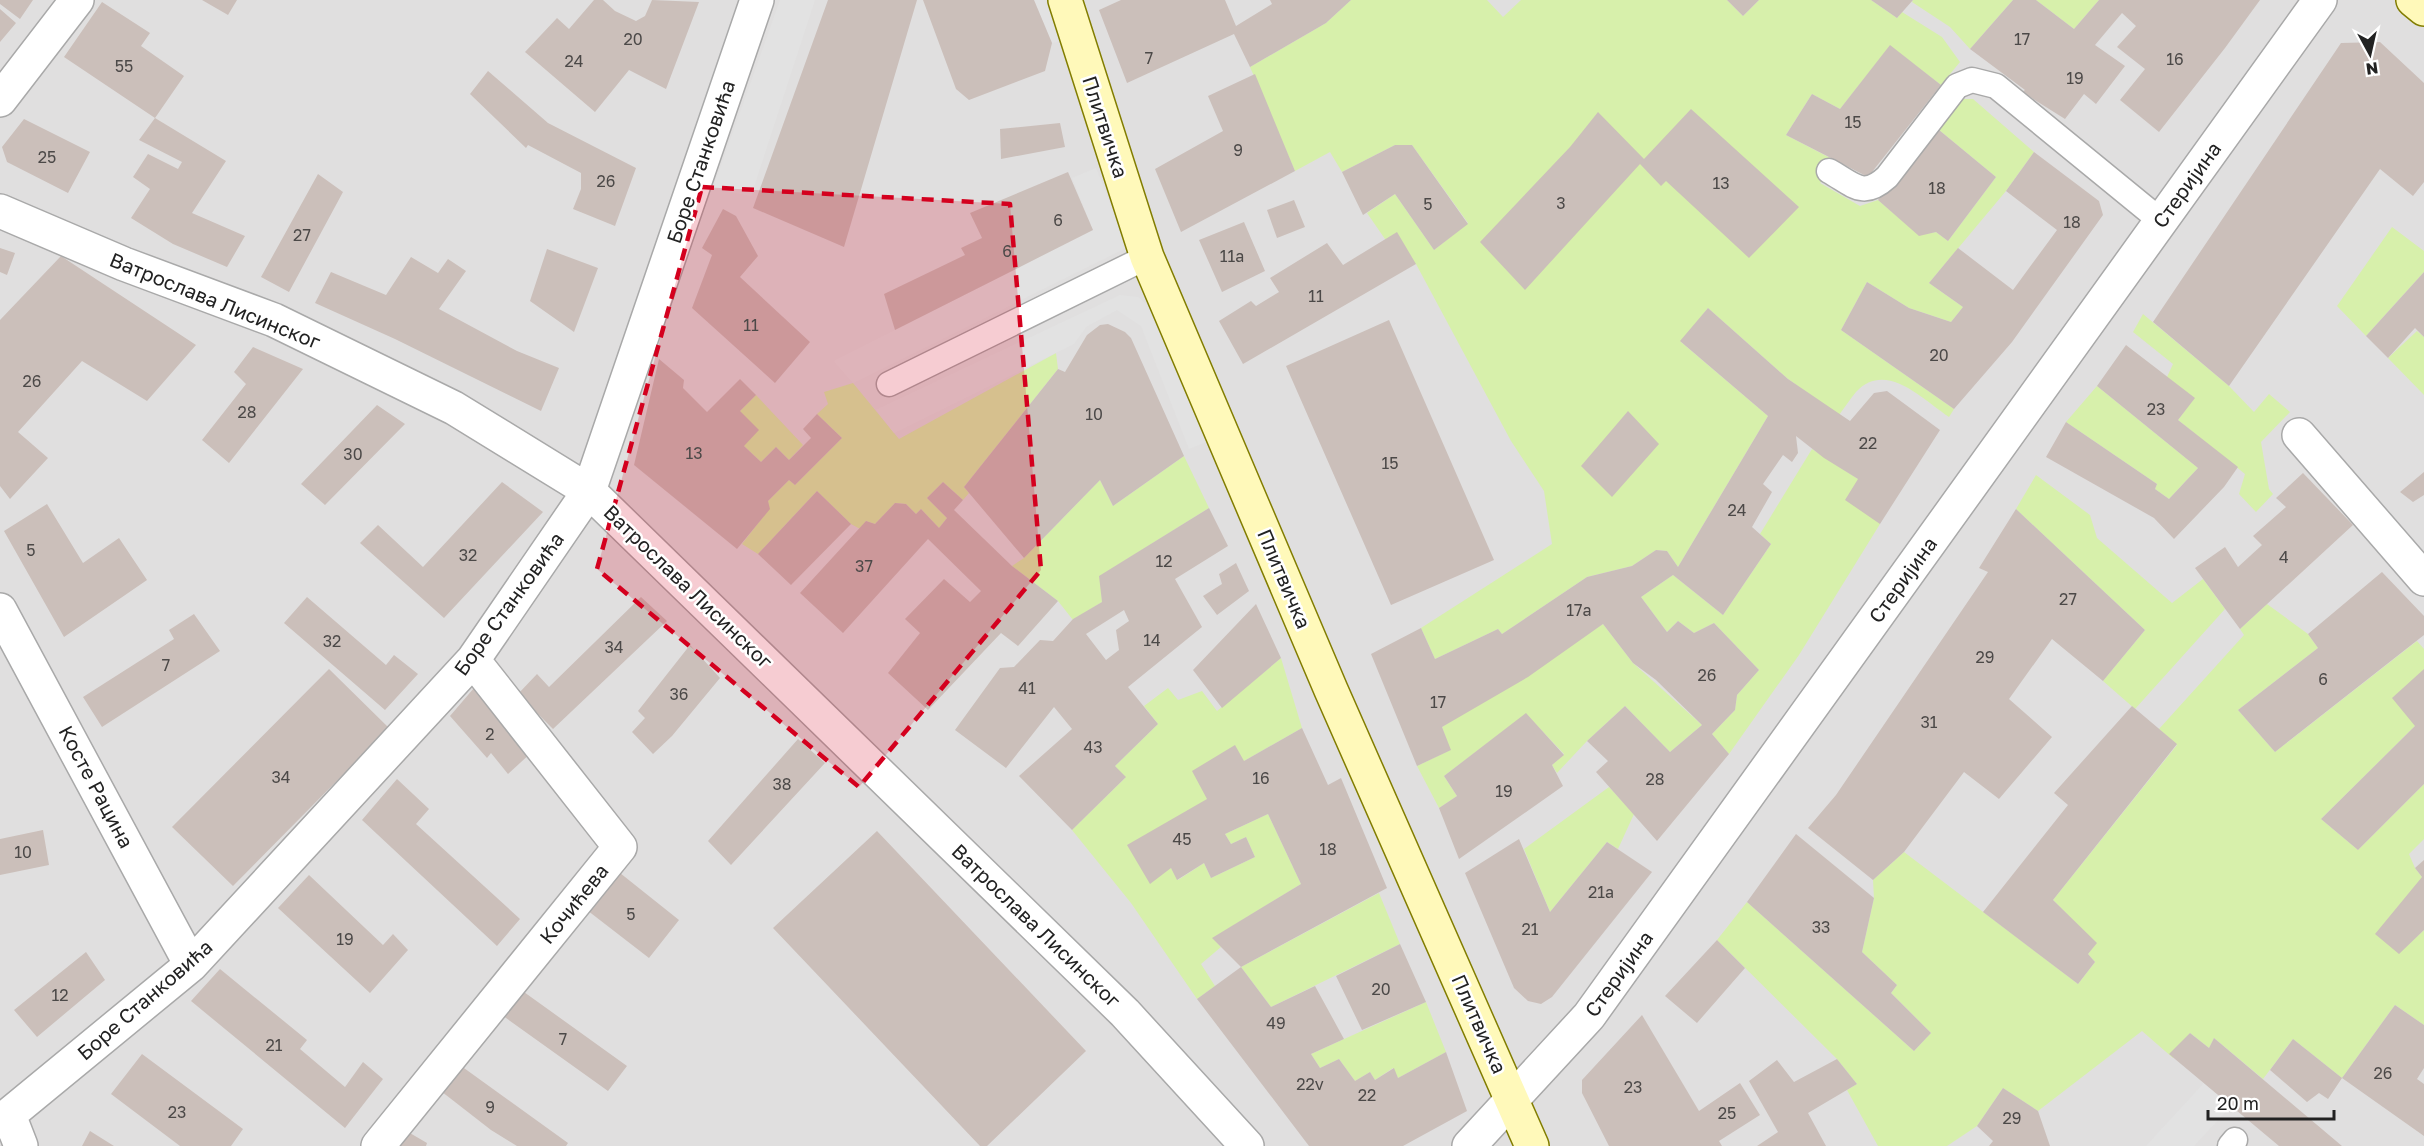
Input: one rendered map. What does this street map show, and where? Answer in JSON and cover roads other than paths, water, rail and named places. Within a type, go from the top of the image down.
[{"type":"street","points":[[0,100],[77,0]]},
{"type":"street","name":"Боре Станковића","points":[[4,1118],[191,965],[473,660],[589,491],[757,0]]},
{"type":"street","name":"Плитвичка","points":[[1065,0],[1148,257],[1336,701],[1532,1146]]},
{"type":"street","name":"Стеријина","points":[[1469,1146],[1589,1016],[2320,0]]},
{"type":"street","points":[[2413,0],[2424,9]]},
{"type":"street","name":"Ватрослава Лисинског","points":[[0,211],[124,264],[274,320],[454,408],[589,491],[1125,1013],[1247,1146]]},
{"type":"street","points":[[2299,435],[2424,579]]},
{"type":"street","name":"Косте Рацина","points":[[0,610],[191,965]]},
{"type":"street","name":"Кочићева","points":[[378,1146],[620,847],[473,660]]},
{"type":"street","points":[[4,1118],[21,1146]]},
{"type":"lane","points":[[1829,171],[1864,190],[1876,187],[1887,177],[1957,86],[1972,80],[1996,86],[2161,221]]},
{"type":"lane","points":[[890,384],[1148,257]]}]
